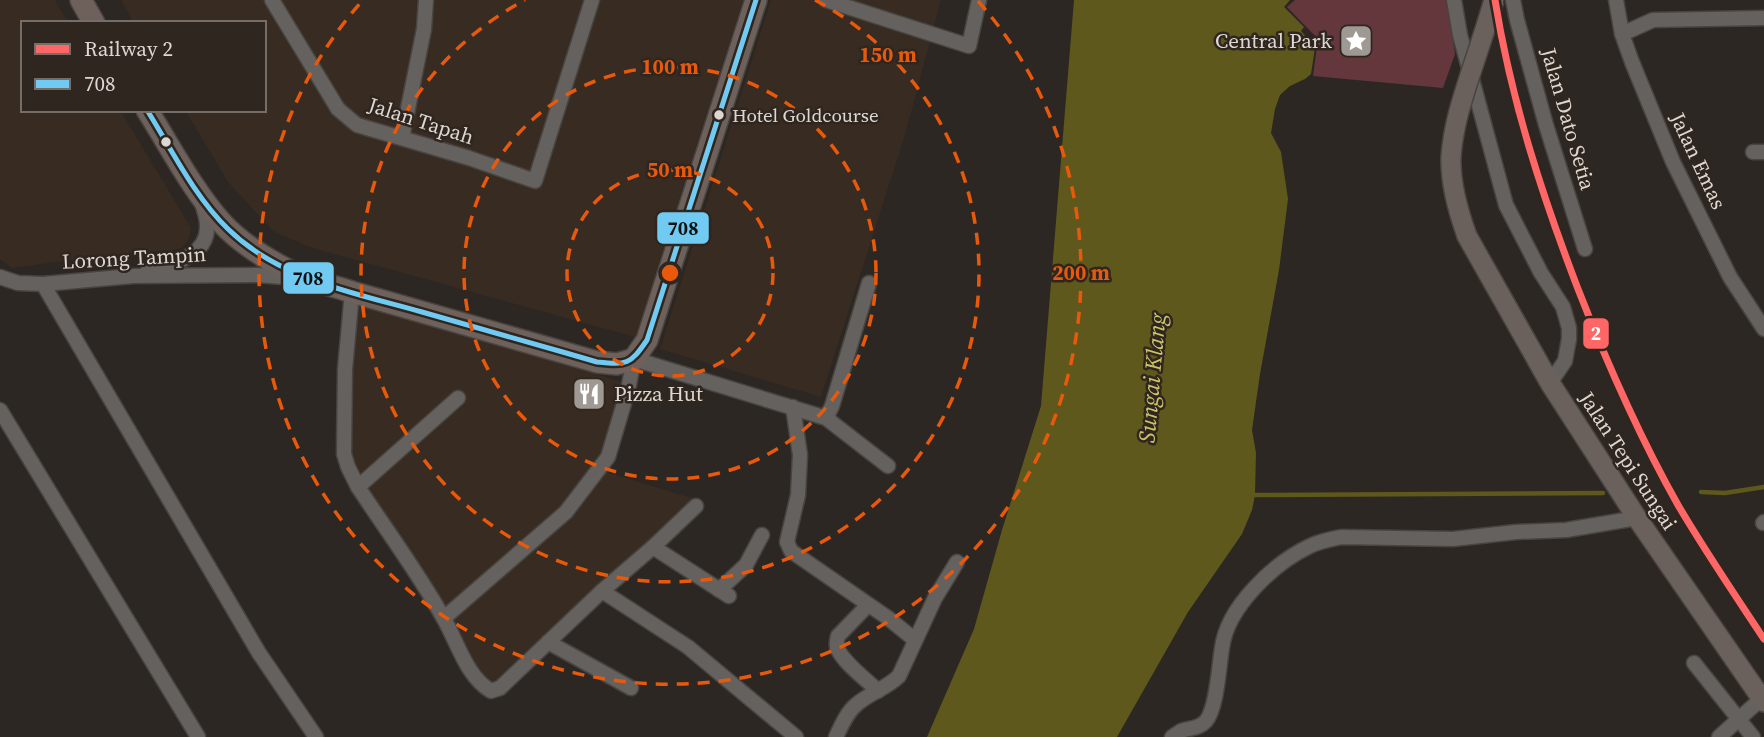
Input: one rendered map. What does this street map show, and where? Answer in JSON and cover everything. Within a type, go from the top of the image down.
[{"type":"highway","points":[[81,0],[93,21]]},
{"type":"highway","points":[[149,112],[201,197],[222,223],[239,239],[278,264],[312,280],[352,292],[597,362],[617,364],[634,359],[647,340],[756,0]]},
{"type":"main road","name":"Jalan Tepi Sungai","points":[[1494,0],[1457,114],[1453,138],[1453,182],[1466,236],[1550,383],[1632,510],[1763,700]]},
{"type":"street","name":"Jalan Tapah","points":[[272,0],[338,109],[358,125],[536,181],[592,0]]},
{"type":"street","points":[[402,138],[425,29],[426,0]]},
{"type":"street","points":[[826,0],[969,46],[978,0]]},
{"type":"street","points":[[1454,0],[1463,48],[1506,205],[1541,273],[1563,307],[1569,328],[1564,361],[1550,383]]},
{"type":"street","name":"Jalan Dato Setia","points":[[1513,0],[1546,125],[1585,249]]},
{"type":"street","name":"Jalan Emas","points":[[1616,0],[1622,34],[1673,162],[1730,277],[1758,310],[1764,329]]},
{"type":"street","points":[[1622,34],[1653,20],[1764,18]]},
{"type":"street","points":[[132,276],[182,260],[195,253],[206,238],[208,228],[201,197]]},
{"type":"street","name":"Lorong Tampin","points":[[0,277],[18,283],[43,284],[132,276],[258,275],[312,280]]},
{"type":"street","points":[[826,418],[869,283]]},
{"type":"street","points":[[43,284],[259,653],[316,737]]},
{"type":"street","points":[[352,292],[345,369],[344,454],[348,467],[358,487],[444,618],[472,674],[481,685],[491,691],[500,688],[696,506]]},
{"type":"street","points":[[444,618],[566,512],[608,457],[628,390],[634,359],[826,418],[888,466]]},
{"type":"street","points":[[358,487],[458,398]]},
{"type":"street","points":[[793,407],[800,456],[798,495],[788,546],[915,640]]},
{"type":"street","points":[[0,410],[198,737]]},
{"type":"street","points":[[1172,737],[1205,722],[1220,673],[1222,645],[1231,620],[1247,597],[1276,568],[1308,547],[1341,537],[1453,540],[1516,532],[1566,530],[1632,510]]},
{"type":"street","points":[[653,547],[724,593],[746,565],[762,535]]},
{"type":"street","points":[[836,737],[854,706],[899,676],[935,598],[957,562]]},
{"type":"street","points":[[602,591],[688,647],[796,737]]},
{"type":"street","points":[[869,606],[838,636],[837,649],[878,691]]},
{"type":"street","points":[[548,642],[631,688]]},
{"type":"street","points":[[1694,663],[1753,737]]},
{"type":"street","points":[[1719,737],[1763,700]]},
{"type":"shaded area","points":[[0,0],[55,0],[67,21],[21,21],[21,112],[121,112],[191,228],[189,238],[182,248],[173,250],[100,256],[12,268],[0,259]]},
{"type":"shaded area","points":[[121,0],[743,0],[635,337],[309,247],[273,231],[228,182],[186,112],[266,112],[266,21],[133,21]]},
{"type":"shaded area","points":[[771,0],[941,0],[905,135],[821,397],[660,349]]},
{"type":"shaded area","points":[[1295,0],[1447,0],[1455,54],[1443,88],[1313,76],[1318,39],[1287,7]]},
{"type":"shaded area","points":[[357,304],[622,382],[601,455],[593,468],[695,499],[492,686],[485,681],[358,477],[349,454],[350,366]]},
{"type":"water","name":"Sungai Klang","points":[[1074,0],[1290,0],[1284,7],[1304,27],[1301,31],[1309,40],[1312,37],[1316,41],[1311,74],[1280,95],[1271,133],[1281,152],[1288,199],[1252,430],[1256,453],[1255,495],[1242,534],[1188,612],[1117,737],[927,737],[974,629],[1041,406]]},
{"type":"waterway","points":[[1701,492],[1725,493],[1764,487]]},
{"type":"waterway","points":[[1250,495],[1603,493]]},
{"type":"rail line","name":"2","points":[[1495,0],[1529,147],[1565,254],[1600,344],[1637,426],[1678,505],[1764,639]]},
{"type":"transit line","name":"708","points":[[148,112],[184,172],[216,216],[228,229],[271,261],[295,273],[345,291],[597,362],[622,363],[632,359],[647,340],[756,0]]},
{"type":"place","name":"Central Park","points":[[1356,41]]},
{"type":"place","name":"Hotel Goldcourse","points":[[719,115]]},
{"type":"place","name":"Pizza Hut","points":[[589,394]]}]
